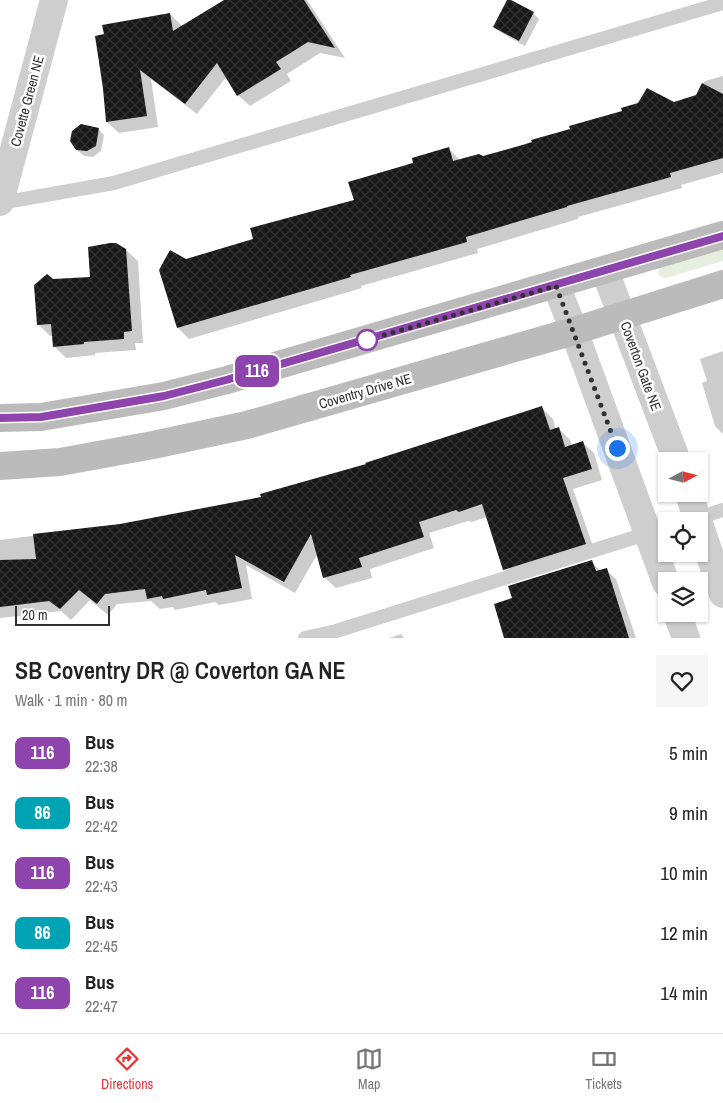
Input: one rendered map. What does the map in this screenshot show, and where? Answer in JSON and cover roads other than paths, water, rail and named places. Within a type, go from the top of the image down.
[{"type":"street","name":"Covette Green NE","points":[[0,203],[54,0]]},
{"type":"street","points":[[0,418],[41,417],[164,396],[556,286],[723,236]]},
{"type":"street","name":"Coverton Gate NE","points":[[605,271],[674,452]]},
{"type":"street","name":"Coventry Drive NE","points":[[0,466],[60,462],[247,425],[574,331],[723,284]]},
{"type":"street","points":[[556,286],[657,530],[664,572]]},
{"type":"street","points":[[699,511],[723,594]]},
{"type":"street","points":[[680,622],[686,638]]},
{"type":"lane","points":[[0,203],[114,183],[723,3]]},
{"type":"lane","points":[[306,638],[336,631],[657,530]]}]
